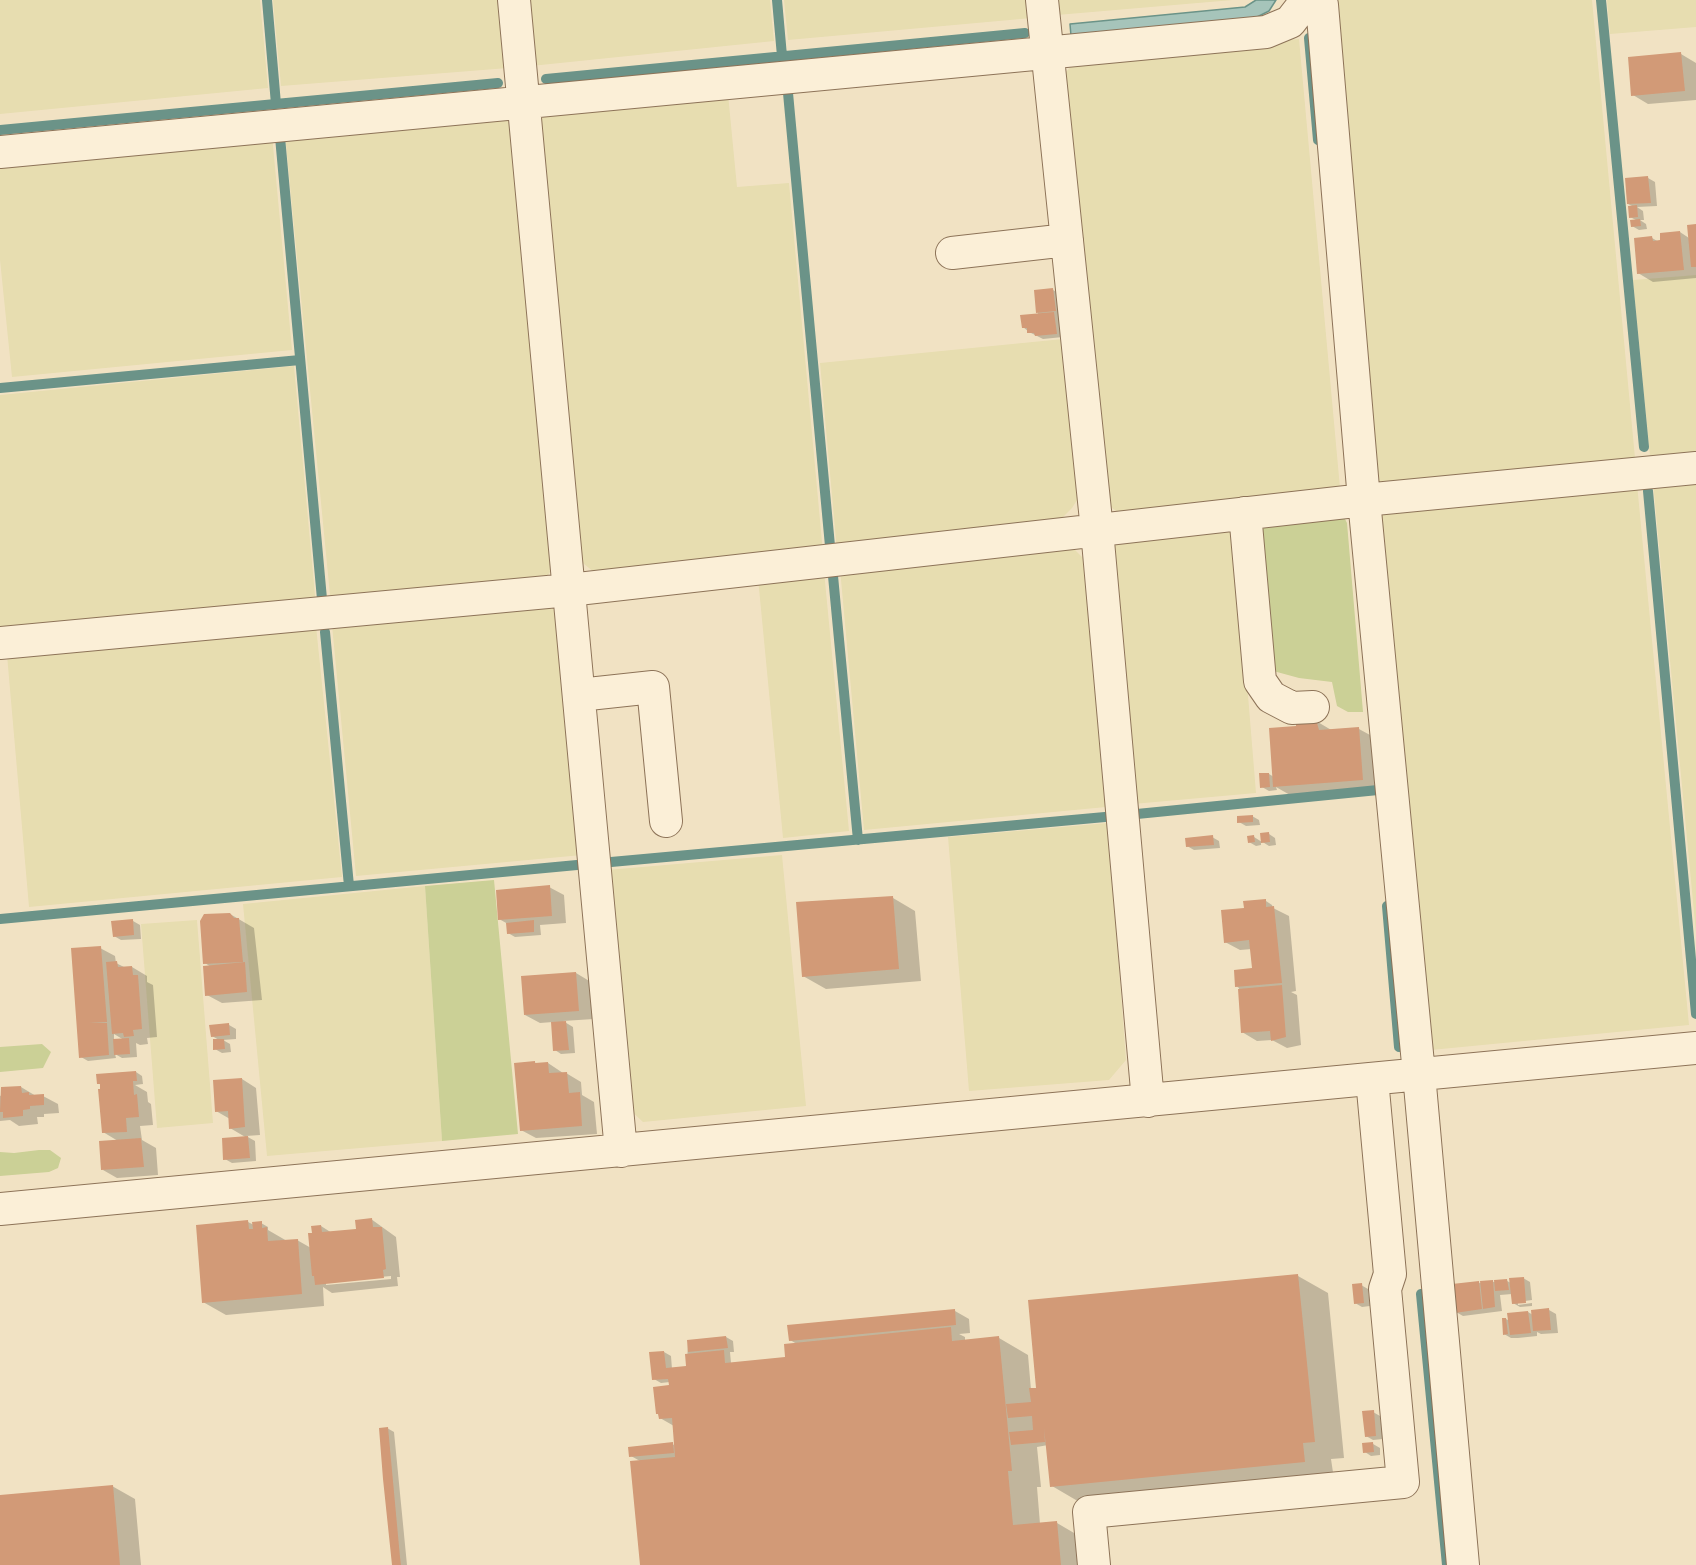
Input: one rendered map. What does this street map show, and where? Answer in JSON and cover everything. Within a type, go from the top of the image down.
[{"type":"street","points":[[514,0],[621,1151]]},
{"type":"street","points":[[1042,0],[1097,530],[1148,1101]]},
{"type":"street","points":[[0,152],[1266,32],[1290,22],[1307,0]]},
{"type":"street","points":[[1315,0],[1322,5],[1364,500],[1463,1565]]},
{"type":"street","points":[[952,253],[1067,240]]},
{"type":"street","points":[[0,643],[569,590],[1364,500],[1696,468]]},
{"type":"street","points":[[1245,513],[1260,681],[1271,697],[1292,708],[1313,707]]},
{"type":"street","points":[[579,695],[653,687],[666,821]]},
{"type":"street","points":[[0,1209],[1696,1048]]},
{"type":"street","points":[[1094,1565],[1089,1512],[1403,1482],[1385,1289],[1390,1274],[1372,1079]]},
{"type":"shaded area","points":[[0,0],[260,0],[268,88],[0,114]]},
{"type":"shaded area","points":[[273,0],[502,0],[508,68],[281,86]]},
{"type":"shaded area","points":[[525,0],[770,0],[774,41],[531,66]]},
{"type":"shaded area","points":[[784,0],[1031,0],[1032,18],[788,40]]},
{"type":"shaded area","points":[[1056,0],[1233,0],[1057,15]]},
{"type":"shaded area","points":[[1328,0],[1592,0],[1635,458],[1377,483]]},
{"type":"shaded area","points":[[1607,0],[1696,0],[1696,27],[1610,34]]},
{"type":"shaded area","points":[[1299,39],[1340,488],[1122,515],[1112,508],[1104,496],[1062,76],[1078,59]]},
{"type":"shaded area","points":[[728,94],[737,187],[789,183],[823,553],[600,577],[578,559],[537,125],[549,110]]},
{"type":"shaded area","points":[[500,115],[509,120],[514,127],[554,566],[546,578],[331,605],[285,134]]},
{"type":"shaded area","points":[[272,135],[292,350],[12,377],[0,260],[0,158]]},
{"type":"shaded area","points":[[1696,275],[1696,453],[1650,456],[1633,280]]},
{"type":"shaded area","points":[[1063,339],[1079,497],[1063,517],[1046,524],[837,551],[820,363]]},
{"type":"shaded area","points":[[294,366],[316,606],[0,635],[0,395]]},
{"type":"shaded area","points":[[1696,478],[1696,933],[1653,482]]},
{"type":"shaded area","points":[[1637,484],[1689,1025],[1431,1050],[1372,518],[1381,508]]},
{"type":"shaded area","points":[[1234,524],[1256,793],[1133,804],[1108,552],[1124,536]]},
{"type":"shaded area","points":[[1064,545],[1075,550],[1083,558],[1106,807],[864,830],[840,569]]},
{"type":"shaded area","points":[[824,571],[849,831],[783,838],[758,578]]},
{"type":"shaded area","points":[[543,605],[553,609],[560,619],[582,855],[356,876],[332,625]]},
{"type":"shaded area","points":[[316,626],[342,877],[29,907],[7,655]]},
{"type":"shaded area","points":[[1108,823],[1126,1060],[1109,1080],[969,1091],[948,837]]},
{"type":"shaded area","points":[[782,855],[806,1106],[643,1122],[628,1108],[607,870]]},
{"type":"shaded area","points":[[425,886],[442,1141],[267,1156],[243,904]]},
{"type":"shaded area","points":[[197,920],[213,1123],[157,1128],[141,924]]},
{"type":"green space","points":[[1341,511],[1347,523],[1363,712],[1348,712],[1337,706],[1332,682],[1299,678],[1266,669],[1255,539],[1273,517]]},
{"type":"green space","points":[[494,880],[518,1134],[442,1141],[425,886]]},
{"type":"green space","points":[[42,1044],[51,1052],[43,1068],[0,1072],[0,1047]]},
{"type":"green space","points":[[50,1150],[61,1158],[58,1168],[49,1172],[0,1176],[0,1152]]},
{"type":"water","points":[[1256,0],[1276,0],[1269,11],[1253,19],[1071,36],[1070,24],[1245,7]]},
{"type":"building","points":[[1681,52],[1685,91],[1631,96],[1628,57]]},
{"type":"building","points":[[1648,176],[1651,203],[1627,204],[1625,178]]},
{"type":"building","points":[[1637,205],[1638,217],[1629,218],[1628,206]]},
{"type":"building","points":[[1640,219],[1641,226],[1631,227],[1630,220]]},
{"type":"building","points":[[1696,224],[1696,267],[1691,267],[1687,225]]},
{"type":"building","points":[[1680,231],[1684,270],[1637,274],[1634,238],[1652,236],[1653,241],[1660,240],[1660,233]]},
{"type":"building","points":[[1053,288],[1056,311],[1036,313],[1034,290]]},
{"type":"building","points":[[1054,312],[1057,334],[1035,336],[1034,333],[1027,333],[1027,328],[1022,328],[1020,315]]},
{"type":"building","points":[[1316,719],[1319,730],[1359,727],[1363,780],[1273,787],[1269,728],[1296,726],[1296,721]]},
{"type":"building","points":[[1259,773],[1269,773],[1270,787],[1260,788]]},
{"type":"building","points":[[1253,815],[1253,822],[1237,823],[1237,816]]},
{"type":"building","points":[[1269,832],[1270,842],[1261,843],[1260,833]]},
{"type":"building","points":[[1213,835],[1214,845],[1186,847],[1185,838]]},
{"type":"building","points":[[1254,835],[1255,842],[1248,843],[1247,836]]},
{"type":"building","points":[[550,885],[552,916],[498,920],[496,890]]},
{"type":"building","points":[[893,896],[899,969],[802,977],[796,902]]},
{"type":"building","points":[[1266,899],[1266,907],[1274,906],[1282,983],[1235,987],[1234,970],[1252,968],[1249,940],[1224,943],[1221,910],[1244,908],[1243,901]]},
{"type":"building","points":[[230,913],[234,918],[239,918],[243,962],[203,964],[200,921],[204,914]]},
{"type":"building","points":[[133,919],[134,935],[113,937],[111,921]]},
{"type":"building","points":[[534,920],[534,932],[507,934],[506,923]]},
{"type":"building","points":[[101,946],[107,1022],[89,1023],[107,1023],[109,1055],[79,1058],[71,948]]},
{"type":"building","points":[[117,961],[118,967],[132,966],[133,975],[138,975],[142,1029],[133,1030],[134,1036],[124,1037],[123,1033],[112,1034],[106,962]]},
{"type":"building","points":[[245,962],[247,992],[205,996],[203,966]]},
{"type":"building","points":[[576,972],[579,1011],[524,1015],[521,976]]},
{"type":"building","points":[[1282,985],[1286,1037],[1271,1041],[1270,1031],[1241,1033],[1238,989]]},
{"type":"building","points":[[566,1021],[569,1050],[553,1051],[551,1022]]},
{"type":"building","points":[[229,1023],[230,1035],[211,1037],[209,1025]]},
{"type":"building","points":[[129,1038],[130,1054],[114,1055],[113,1039]]},
{"type":"building","points":[[213,1039],[224,1039],[225,1049],[213,1050]]},
{"type":"building","points":[[535,1061],[535,1063],[548,1062],[549,1073],[567,1072],[569,1093],[580,1092],[582,1126],[520,1131],[514,1063]]},
{"type":"building","points":[[136,1071],[137,1081],[133,1081],[134,1095],[137,1094],[139,1117],[126,1118],[127,1132],[102,1133],[98,1089],[100,1089],[100,1084],[97,1084],[96,1074]]},
{"type":"building","points":[[242,1078],[245,1127],[229,1129],[228,1111],[215,1112],[213,1080]]},
{"type":"building","points":[[21,1086],[22,1093],[44,1094],[44,1105],[30,1106],[30,1109],[23,1110],[23,1116],[3,1118],[3,1112],[0,1112],[1,1087]]},
{"type":"building","points":[[248,1136],[250,1158],[223,1160],[222,1138]]},
{"type":"building","points":[[141,1138],[144,1167],[101,1170],[99,1141]]},
{"type":"building","points":[[372,1218],[373,1227],[382,1227],[386,1269],[383,1270],[384,1278],[315,1285],[308,1233],[312,1233],[311,1226],[321,1225],[322,1232],[356,1229],[355,1220]]},
{"type":"building","points":[[248,1220],[249,1229],[253,1229],[252,1222],[262,1221],[262,1228],[267,1227],[268,1241],[298,1239],[302,1294],[202,1303],[196,1225]]},
{"type":"building","points":[[1298,1274],[1315,1442],[1303,1443],[1305,1462],[1050,1487],[1044,1428],[1045,1442],[1011,1445],[1009,1432],[1033,1430],[1032,1416],[1008,1418],[1006,1404],[1031,1402],[1029,1388],[1036,1388],[1028,1300]]},
{"type":"building","points":[[1524,1277],[1526,1303],[1512,1304],[1509,1278]]},
{"type":"building","points":[[1507,1279],[1509,1290],[1495,1291],[1494,1280]]},
{"type":"building","points":[[1493,1280],[1495,1307],[1483,1309],[1480,1281]]},
{"type":"building","points":[[1479,1281],[1482,1309],[1455,1313],[1452,1284]]},
{"type":"building","points":[[1362,1283],[1364,1303],[1354,1304],[1352,1284]]},
{"type":"building","points":[[1549,1308],[1551,1330],[1533,1331],[1531,1310]]},
{"type":"building","points":[[955,1309],[956,1325],[789,1341],[787,1325]]},
{"type":"building","points":[[1528,1311],[1531,1333],[1510,1335],[1507,1313]]},
{"type":"building","points":[[1502,1318],[1506,1318],[1508,1334],[1503,1335]]},
{"type":"building","points":[[951,1327],[952,1341],[999,1336],[1012,1471],[1008,1471],[1013,1525],[1057,1521],[1061,1565],[640,1565],[630,1461],[675,1457],[672,1418],[659,1419],[656,1414],[653,1387],[669,1385],[668,1379],[652,1380],[649,1352],[664,1351],[666,1368],[686,1366],[685,1354],[724,1350],[725,1363],[785,1357],[784,1344]]},
{"type":"building","points":[[726,1336],[728,1348],[688,1352],[687,1340]]},
{"type":"building","points":[[1374,1410],[1376,1436],[1365,1437],[1362,1411]]},
{"type":"building","points":[[388,1427],[401,1565],[392,1565],[383,1479],[379,1428]]},
{"type":"building","points":[[673,1442],[674,1453],[629,1457],[628,1447]]},
{"type":"building","points":[[1373,1442],[1374,1452],[1363,1453],[1362,1443]]},
{"type":"building","points":[[113,1485],[120,1565],[0,1565],[0,1495]]},
{"type":"waterway","points":[[267,0],[276,104]]},
{"type":"waterway","points":[[777,0],[782,56]]},
{"type":"waterway","points":[[1601,0],[1644,447]]},
{"type":"waterway","points":[[546,79],[1025,33]]},
{"type":"waterway","points":[[1309,38],[1318,140]]},
{"type":"waterway","points":[[0,130],[498,83]]},
{"type":"waterway","points":[[788,93],[830,546]]},
{"type":"waterway","points":[[280,137],[322,599]]},
{"type":"waterway","points":[[0,388],[300,360]]},
{"type":"waterway","points":[[1648,491],[1696,1014]]},
{"type":"waterway","points":[[833,576],[858,840]]},
{"type":"waterway","points":[[325,632],[349,886]]},
{"type":"waterway","points":[[1137,814],[1378,790]]},
{"type":"waterway","points":[[611,862],[1105,817]]},
{"type":"waterway","points":[[0,919],[577,865]]},
{"type":"waterway","points":[[1387,906],[1399,1047]]},
{"type":"waterway","points":[[1421,1294],[1447,1565]]}]
